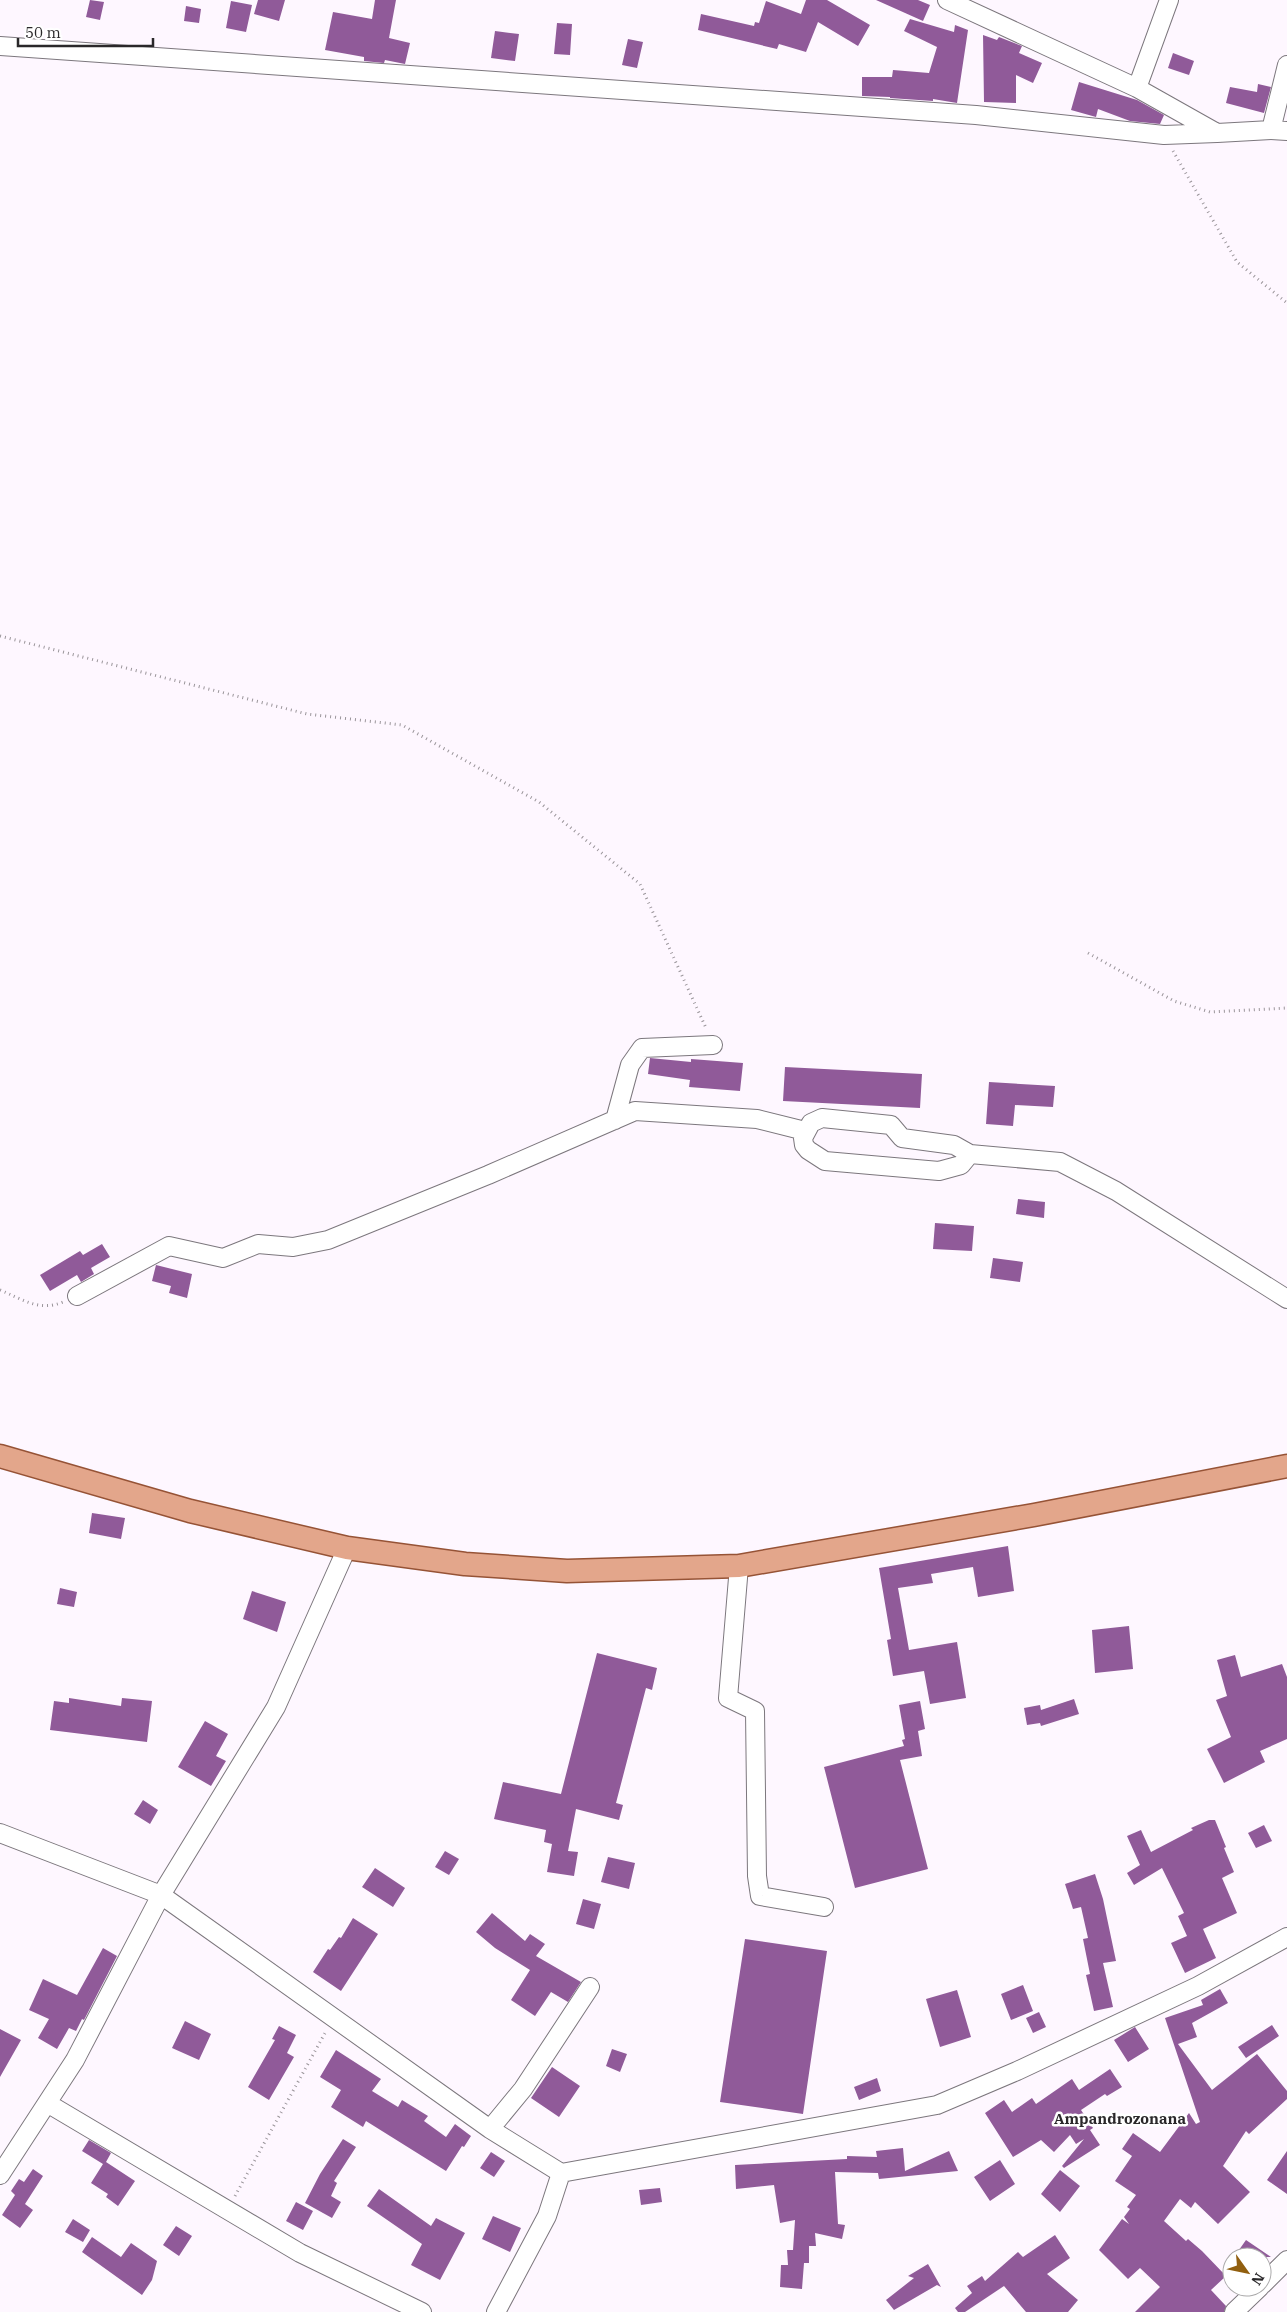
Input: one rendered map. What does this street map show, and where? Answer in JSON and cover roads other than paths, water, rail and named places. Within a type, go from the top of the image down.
[{"type":"main road","points":[[0,1456],[190,1511],[347,1548],[465,1564],[568,1571],[739,1566],[1034,1515],[1287,1466]]},
{"type":"street","points":[[948,0],[1137,88],[1216,133]]},
{"type":"street","points":[[1137,88],[1169,0]]},
{"type":"street","points":[[0,46],[966,115],[1164,135],[1279,130],[1287,65]]},
{"type":"street","points":[[615,1120],[630,1065],[642,1048],[713,1045]]},
{"type":"street","points":[[77,1296],[169,1246],[223,1258],[258,1244],[293,1247],[328,1240],[488,1176],[635,1111],[757,1120],[805,1131]]},
{"type":"street","points":[[970,1154],[961,1165],[939,1171],[825,1161],[804,1145],[803,1138],[805,1131],[811,1123],[822,1118],[891,1125],[902,1138],[954,1145],[970,1154],[1060,1162],[1116,1191],[1287,1299]]},
{"type":"street","points":[[0,2175],[75,2060],[161,1895],[276,1707],[347,1548]]},
{"type":"street","points":[[739,1566],[728,1698],[755,1711],[757,1876],[760,1896],[824,1907]]},
{"type":"street","points":[[0,1833],[161,1895],[490,2129],[561,2173],[937,2105],[1017,2071],[1198,1986],[1287,1937]]},
{"type":"street","points":[[490,2129],[523,2089],[590,1987]]},
{"type":"street","points":[[47,2103],[300,2253],[422,2312]]},
{"type":"street","points":[[496,2312],[547,2216],[561,2173]]},
{"type":"street","points":[[1272,2275],[1287,2260]]},
{"type":"street","points":[[1234,2312],[1250,2297]]},
{"type":"district","name":"Ampandrozonana","points":[[1120,2118]]}]
